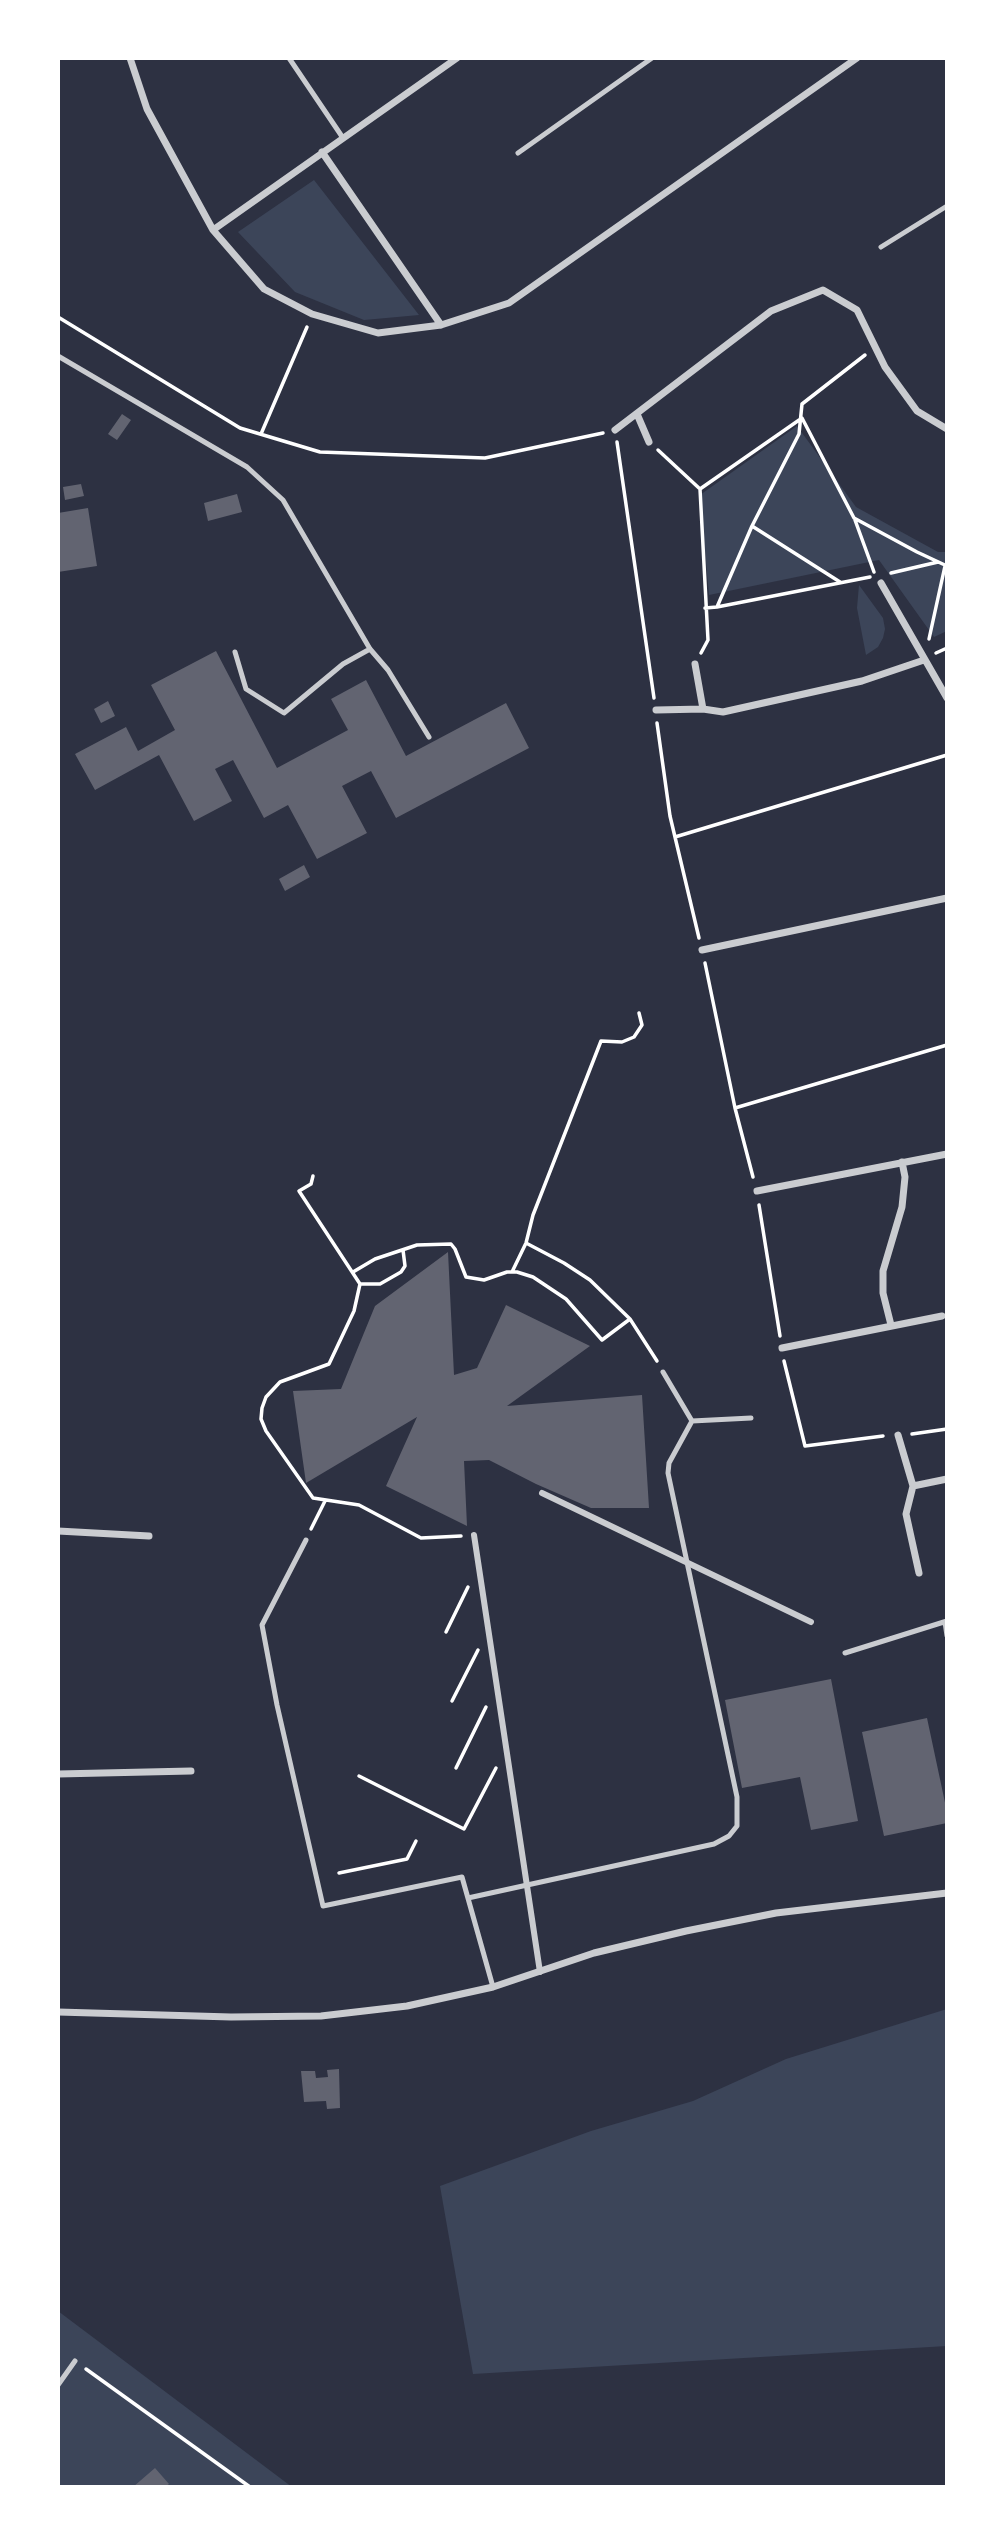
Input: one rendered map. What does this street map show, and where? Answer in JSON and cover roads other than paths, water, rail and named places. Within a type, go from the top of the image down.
[{"type":"street","points":[[130,58],[147,109],[213,230],[264,289],[312,314],[377,333],[441,325],[509,303],[857,58]]},
{"type":"street","points":[[213,230],[457,58]]},
{"type":"street","points":[[322,152],[441,325]]},
{"type":"street","points":[[615,430],[771,311],[823,290],[857,310],[885,367],[917,411],[947,429]]},
{"type":"street","points":[[637,414],[649,442]]},
{"type":"street","points":[[878,580],[947,698]]},
{"type":"street","points":[[656,710],[703,709],[723,712],[862,681],[924,660]]},
{"type":"street","points":[[695,664],[703,709]]},
{"type":"street","points":[[702,950],[947,898]]},
{"type":"street","points":[[757,1191],[947,1154]]},
{"type":"street","points":[[891,1325],[883,1293],[883,1271],[902,1207],[905,1177],[902,1162]]},
{"type":"street","points":[[782,1348],[942,1316]]},
{"type":"street","points":[[898,1435],[913,1486],[906,1514],[919,1573]]},
{"type":"street","points":[[913,1486],[947,1479]]},
{"type":"street","points":[[542,1493],[811,1622]]},
{"type":"street","points":[[58,1531],[149,1536]]},
{"type":"street","points":[[474,1535],[540,1972]]},
{"type":"street","points":[[58,1774],[191,1771]]},
{"type":"street","points":[[58,2012],[231,2017],[321,2016],[407,2006],[493,1987],[594,1954],[686,1931],[776,1913],[947,1893]]},
{"type":"lane","points":[[289,58],[343,138]]},
{"type":"lane","points":[[517,153],[652,58]]},
{"type":"lane","points":[[881,247],[947,206]]},
{"type":"lane","points":[[58,356],[247,467],[283,500],[370,649],[388,670],[429,737]]},
{"type":"lane","points":[[235,652],[246,690],[284,713],[344,664],[370,649]]},
{"type":"lane","points":[[663,1372],[692,1421]]},
{"type":"lane","points":[[692,1421],[751,1418]]},
{"type":"lane","points":[[468,1898],[714,1844],[729,1836],[737,1826],[737,1797],[667,1469],[692,1421]]},
{"type":"lane","points":[[306,1540],[262,1625],[291,1769],[323,1906],[462,1877],[493,1987]]},
{"type":"lane","points":[[845,1653],[946,1621],[947,1636]]},
{"type":"lane","points":[[58,2385],[75,2361]]}]
